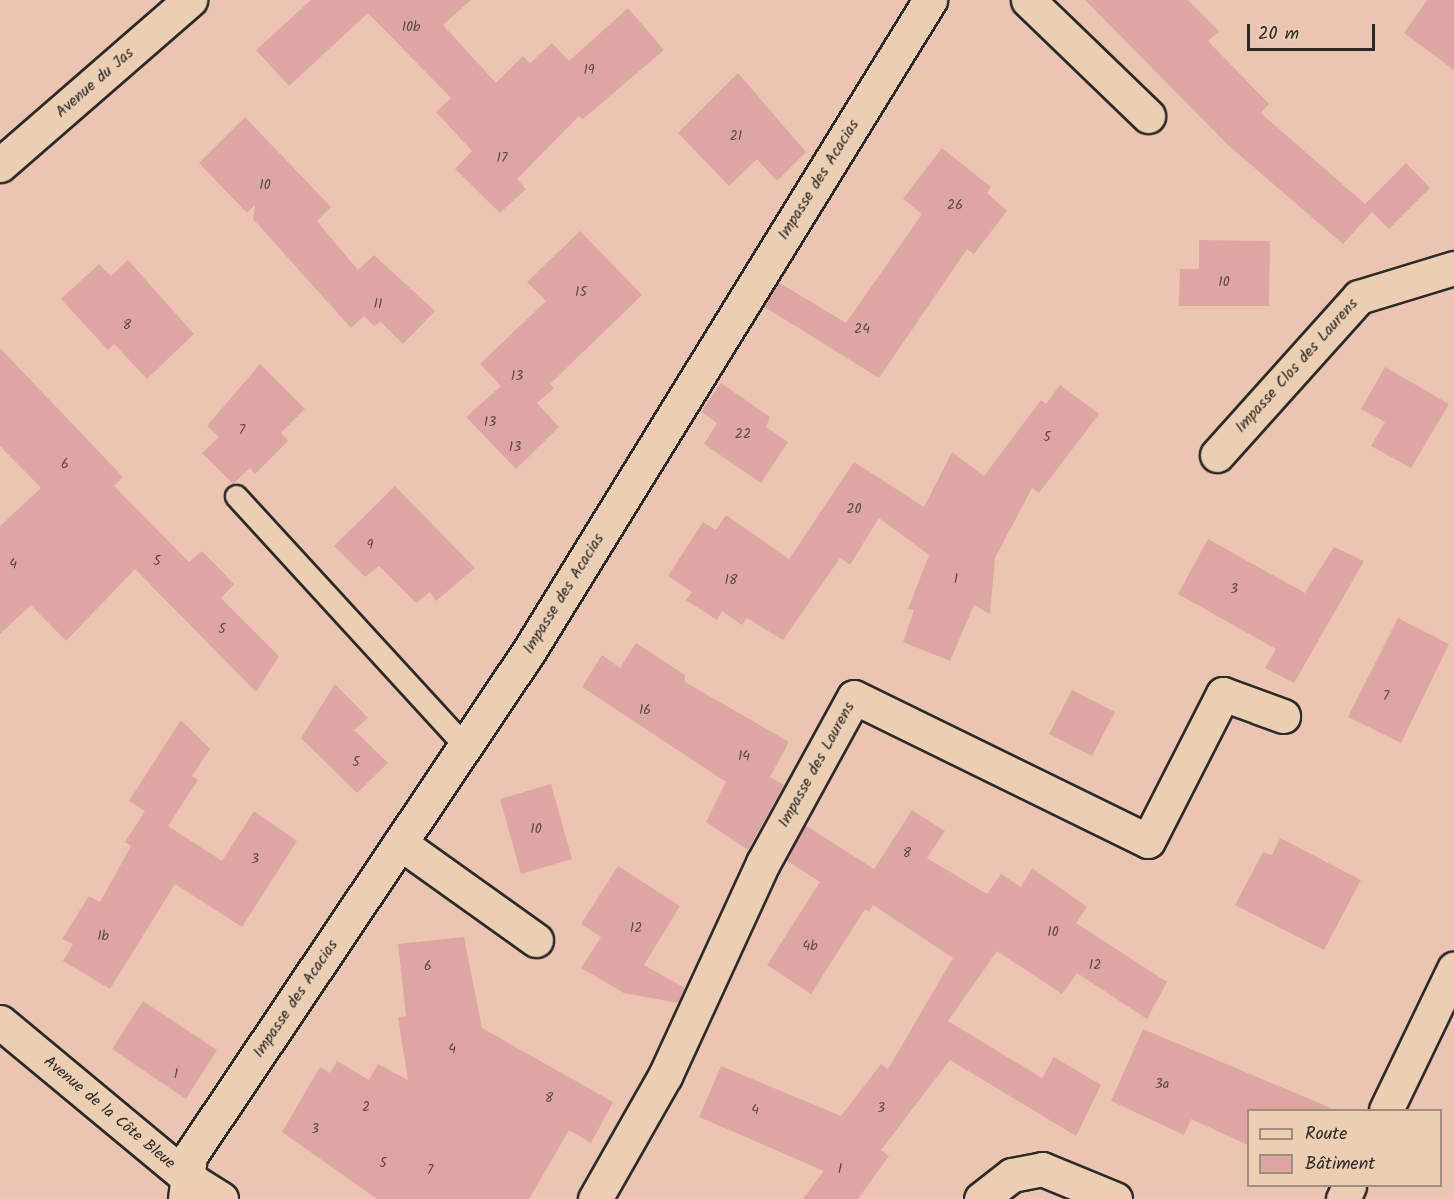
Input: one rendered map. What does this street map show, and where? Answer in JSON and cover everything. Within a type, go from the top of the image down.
[{"type":"street","name":"Avenue du Jas","points":[[0,165],[190,0]]},
{"type":"street","name":"Impasse des Acacias","points":[[187,1189],[190,1156],[465,746],[930,0]]},
{"type":"street","points":[[1028,0],[1148,116]]},
{"type":"street","name":"Impasse Clos des Laurens","points":[[1217,455],[1359,297],[1454,268]]},
{"type":"street","name":"Impasse des Laurens","points":[[595,1199],[665,1076],[763,863],[854,697],[1148,841],[1223,694],[1283,716]]},
{"type":"street","points":[[400,843],[536,940]]},
{"type":"street","points":[[1386,1109],[1454,969]]},
{"type":"street","name":"Avenue de la Côte Bleue","points":[[0,1022],[187,1189],[221,1199]]},
{"type":"street","points":[[981,1199],[1012,1175],[1042,1169],[1115,1199]]},
{"type":"lane","points":[[236,496],[465,746]]},
{"type":"building","points":[[311,0],[471,0],[443,25],[496,83],[523,56],[530,63],[552,43],[569,61],[628,8],[664,50],[583,119],[579,116],[517,179],[526,189],[500,213],[455,169],[472,151],[436,112],[451,98],[368,13],[289,86],[256,50]]},
{"type":"building","points":[[1085,0],[1188,0],[1219,31],[1208,41],[1269,104],[1261,113],[1365,204],[1406,163],[1430,188],[1389,229],[1372,212],[1343,244],[1228,145]]},
{"type":"building","points":[[1427,0],[1454,0],[1454,70],[1404,33]]},
{"type":"building","points":[[738,73],[806,152],[777,181],[757,159],[729,186],[678,133]]},
{"type":"building","points":[[245,117],[331,207],[317,221],[358,270],[374,255],[435,311],[403,344],[381,322],[374,326],[364,316],[351,328],[253,219],[255,205],[247,213],[199,163]]},
{"type":"building","points":[[942,148],[991,187],[987,193],[1007,211],[974,254],[967,249],[879,378],[763,306],[778,282],[846,323],[922,214],[903,199]]},
{"type":"building","points":[[580,231],[642,295],[550,384],[554,388],[537,403],[559,427],[516,469],[466,417],[501,386],[480,364],[546,301],[527,282]]},
{"type":"building","points":[[1199,240],[1270,241],[1269,306],[1179,306],[1180,269],[1199,269]]},
{"type":"building","points":[[128,260],[194,334],[147,379],[114,344],[108,350],[61,299],[99,264],[111,276]]},
{"type":"building","points":[[0,348],[123,477],[114,486],[189,562],[202,551],[234,584],[221,598],[279,656],[256,692],[135,569],[66,641],[31,605],[0,634],[0,526],[41,488],[0,446]]},
{"type":"building","points":[[260,364],[305,409],[281,433],[288,441],[255,474],[250,468],[233,484],[202,453],[219,437],[207,426]]},
{"type":"building","points":[[1385,367],[1449,404],[1411,468],[1371,446],[1385,422],[1361,409]]},
{"type":"building","points":[[721,383],[770,417],[766,427],[788,442],[761,483],[704,444],[717,423],[701,412]]},
{"type":"building","points":[[1060,385],[1099,414],[1039,493],[1032,488],[995,558],[990,614],[974,605],[950,661],[903,642],[914,610],[908,609],[929,555],[879,518],[850,565],[840,558],[783,640],[747,618],[742,625],[722,611],[717,620],[686,600],[692,592],[668,576],[703,522],[716,530],[726,515],[789,559],[854,462],[924,507],[952,452],[984,476],[1041,400],[1046,404]]},
{"type":"building","points":[[395,486],[475,568],[436,601],[430,592],[416,603],[379,566],[365,577],[334,546]]},
{"type":"building","points":[[1208,539],[1305,593],[1334,547],[1364,561],[1294,683],[1265,668],[1276,649],[1178,594]]},
{"type":"building","points":[[1398,618],[1449,644],[1401,743],[1348,717]]},
{"type":"building","points":[[636,643],[685,675],[685,682],[789,742],[770,777],[784,785],[748,850],[706,822],[726,782],[582,687],[602,655],[620,668]]},
{"type":"building","points":[[335,684],[368,718],[354,730],[388,763],[357,793],[301,738]]},
{"type":"building","points":[[1072,690],[1115,712],[1092,756],[1049,734]]},
{"type":"building","points":[[181,720],[210,749],[192,776],[198,780],[168,826],[222,861],[254,811],[297,841],[242,927],[175,884],[110,989],[63,961],[73,944],[62,939],[89,896],[100,902],[131,846],[125,842],[145,811],[129,801]]},
{"type":"building","points":[[551,784],[572,859],[521,874],[500,799]]},
{"type":"building","points":[[912,810],[945,831],[927,858],[987,894],[1001,874],[1021,887],[1032,868],[1087,907],[1076,923],[1167,982],[1147,1019],[1077,973],[1062,994],[997,951],[948,1021],[1042,1078],[1054,1057],[1101,1085],[1076,1136],[950,1060],[881,1150],[889,1156],[858,1199],[803,1199],[824,1171],[699,1117],[721,1066],[841,1116],[881,1064],[888,1069],[953,958],[873,905],[869,912],[865,909],[811,994],[767,965],[820,882],[786,860],[805,825],[874,869]]},
{"type":"building","points":[[1280,838],[1361,880],[1324,950],[1235,905],[1263,852],[1272,855]]},
{"type":"building","points":[[618,866],[680,906],[644,965],[685,988],[678,1003],[624,993],[581,968],[601,937],[581,924]]},
{"type":"building","points":[[464,937],[482,1028],[613,1102],[591,1143],[569,1130],[529,1199],[377,1199],[282,1132],[320,1067],[330,1073],[337,1061],[369,1080],[378,1064],[408,1080],[398,1017],[406,1016],[398,944]]},
{"type":"building","points":[[143,1001],[217,1050],[186,1099],[112,1049]]},
{"type":"building","points":[[1143,1029],[1331,1109],[1247,1109],[1247,1145],[1191,1119],[1184,1135],[1111,1101]]}]
